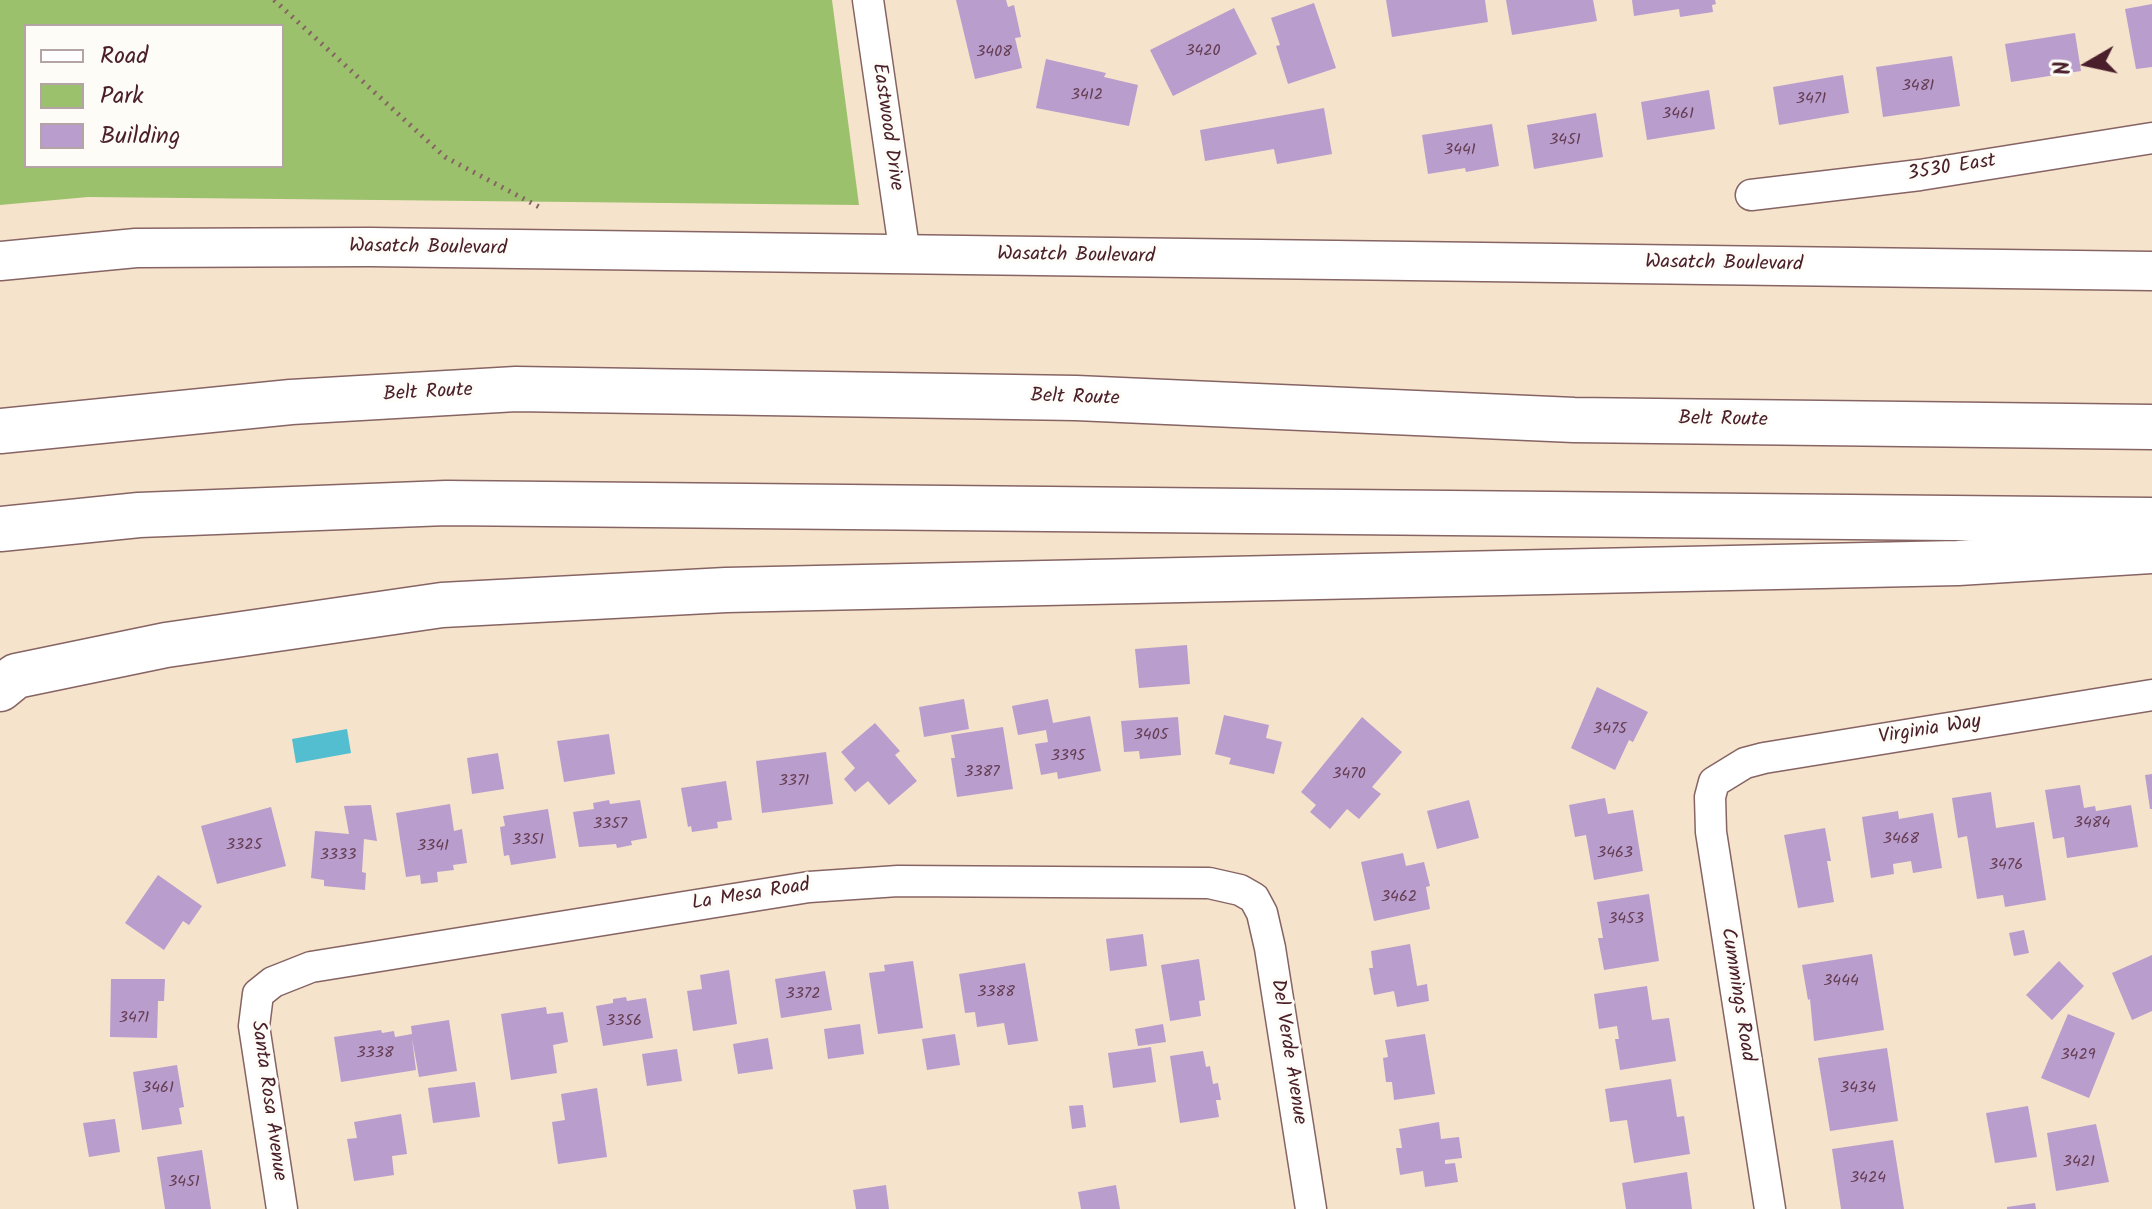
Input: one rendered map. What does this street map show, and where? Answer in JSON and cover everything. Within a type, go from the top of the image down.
[{"type":"highway","name":"Belt Route","points":[[0,431],[291,402],[516,389],[1076,398],[1574,420],[2152,427]]},
{"type":"highway","points":[[0,529],[139,515],[446,503],[2152,520]]},
{"type":"highway","points":[[0,689],[16,676],[166,645],[442,605],[726,590],[1958,563],[2152,551]]},
{"type":"main road","name":"Wasatch Boulevard","points":[[0,261],[136,248],[370,247],[2152,271]]},
{"type":"street","name":"Eastwood Drive","points":[[868,0],[905,255]]},
{"type":"street","name":"3530 East","points":[[1751,195],[1920,175],[2152,138]]},
{"type":"street","name":"Virginia Way","points":[[1714,782],[1736,767],[1764,758],[2152,695]]},
{"type":"street","name":"Cummings Road","points":[[1714,782],[1710,797],[1711,832],[1770,1209]]},
{"type":"street","name":"La Mesa Road","points":[[258,994],[273,982],[311,967],[809,887],[898,881],[1209,883],[1240,890],[1254,898]]},
{"type":"street","name":"Del Verde Avenue","points":[[1254,898],[1262,913],[1270,948],[1311,1209]]},
{"type":"street","name":"Santa Rosa Avenue","points":[[258,994],[254,1026],[282,1209]]},
{"type":"path","points":[[274,0],[445,157],[541,208]]},
{"type":"green space","points":[[0,0],[832,0],[859,205],[88,197],[0,205]]},
{"type":"water","points":[[347,729],[351,753],[296,763],[292,739]]},
{"type":"building","points":[[956,0],[1006,0],[1008,7],[1014,5],[1021,37],[1015,38],[1022,68],[975,79]]},
{"type":"building","points":[[1386,0],[1485,0],[1488,22],[1392,37]]},
{"type":"building","points":[[1506,0],[1593,0],[1597,21],[1512,35]]},
{"type":"building","points":[[1632,0],[1715,0],[1716,4],[1712,5],[1713,12],[1680,17],[1679,9],[1634,16]]},
{"type":"building","points":[[1314,3],[1336,68],[1288,84],[1271,18]]},
{"type":"building","points":[[2152,4],[2152,67],[2136,69],[2125,9]]},
{"type":"building","points":[[1234,8],[1257,54],[1173,96],[1150,50]]},
{"type":"building","points":[[2075,33],[2081,71],[2011,82],[2005,44]]},
{"type":"building","points":[[1952,56],[1960,106],[1883,117],[1876,67]]},
{"type":"building","points":[[1046,59],[1106,73],[1104,77],[1138,85],[1129,126],[1036,108]]},
{"type":"building","points":[[1843,75],[1849,113],[1779,125],[1773,87]]},
{"type":"building","points":[[1709,90],[1715,129],[1647,140],[1641,102]]},
{"type":"building","points":[[1324,108],[1332,154],[1277,164],[1274,149],[1205,161],[1200,130]]},
{"type":"building","points":[[1596,113],[1603,157],[1534,169],[1527,125]]},
{"type":"building","points":[[1492,124],[1499,166],[1428,174],[1422,135]]},
{"type":"building","points":[[1187,645],[1190,684],[1139,688],[1135,649]]},
{"type":"building","points":[[1597,687],[1648,712],[1633,742],[1629,740],[1615,770],[1571,748]]},
{"type":"building","points":[[964,699],[969,729],[924,737],[919,707]]},
{"type":"building","points":[[1048,699],[1053,723],[1090,716],[1101,771],[1058,779],[1057,772],[1041,775],[1035,744],[1048,742],[1046,730],[1018,735],[1012,706]]},
{"type":"building","points":[[1224,715],[1269,725],[1266,738],[1282,742],[1274,774],[1229,764],[1231,758],[1215,754]]},
{"type":"building","points":[[1178,717],[1181,755],[1140,759],[1139,751],[1124,752],[1121,721]]},
{"type":"building","points":[[1362,717],[1402,752],[1372,787],[1381,794],[1359,819],[1347,809],[1330,829],[1310,812],[1316,805],[1301,792]]},
{"type":"building","points":[[875,723],[900,751],[895,755],[917,781],[889,805],[868,781],[855,792],[844,779],[855,768],[841,752]]},
{"type":"building","points":[[1003,727],[1013,789],[957,797],[951,735]]},
{"type":"building","points":[[609,734],[615,774],[564,782],[557,741]]},
{"type":"building","points":[[826,752],[833,804],[762,813],[756,761]]},
{"type":"building","points":[[498,753],[504,789],[472,794],[467,758]]},
{"type":"building","points":[[2152,774],[2152,809],[2150,809],[2145,775]]},
{"type":"building","points":[[726,781],[732,820],[717,822],[718,828],[692,832],[691,826],[688,827],[681,788]]},
{"type":"building","points":[[2080,785],[2084,808],[2095,806],[2096,811],[2131,805],[2138,847],[2067,858],[2064,837],[2053,839],[2045,790]]},
{"type":"building","points":[[1991,792],[1996,828],[2034,822],[2046,900],[2005,907],[2003,895],[1977,899],[1967,836],[1958,838],[1952,798]]},
{"type":"building","points":[[1605,798],[1608,814],[1633,810],[1643,871],[1594,880],[1586,835],[1575,837],[1569,805]]},
{"type":"building","points":[[609,800],[610,804],[640,800],[647,838],[617,848],[616,844],[579,847],[573,812],[594,809],[593,803]]},
{"type":"building","points":[[1469,800],[1479,838],[1437,849],[1427,811]]},
{"type":"building","points":[[450,804],[454,831],[462,829],[467,863],[453,865],[454,870],[437,872],[438,882],[421,884],[420,875],[406,877],[396,813]]},
{"type":"building","points":[[371,805],[377,841],[364,839],[362,872],[366,873],[365,890],[324,886],[324,880],[311,878],[315,831],[349,834],[344,806]]},
{"type":"building","points":[[271,807],[286,866],[217,884],[201,826]]},
{"type":"building","points":[[548,809],[556,858],[511,865],[509,855],[504,856],[500,827],[505,826],[503,816]]},
{"type":"building","points":[[1898,811],[1899,819],[1933,813],[1942,868],[1913,873],[1911,861],[1893,864],[1894,874],[1871,878],[1862,817]]},
{"type":"building","points":[[1825,828],[1834,902],[1798,908],[1784,835]]},
{"type":"building","points":[[1403,853],[1406,866],[1424,862],[1430,886],[1426,887],[1430,909],[1374,921],[1361,862]]},
{"type":"building","points":[[158,875],[202,906],[189,925],[183,921],[164,950],[125,923]]},
{"type":"building","points":[[1649,894],[1659,961],[1604,970],[1598,938],[1603,938],[1597,902]]},
{"type":"building","points":[[2024,930],[2029,953],[2014,956],[2009,933]]},
{"type":"building","points":[[1143,934],[1147,966],[1110,971],[1106,939]]},
{"type":"building","points":[[1410,944],[1417,986],[1427,984],[1429,1001],[1397,1007],[1394,991],[1374,995],[1369,968],[1373,968],[1371,951]]},
{"type":"building","points":[[1872,954],[1884,1030],[1814,1041],[1810,999],[1802,965]]},
{"type":"building","points":[[2152,955],[2152,1011],[2132,1020],[2112,973]]},
{"type":"building","points":[[1199,959],[1205,1000],[1199,1001],[1201,1016],[1170,1021],[1161,965]]},
{"type":"building","points":[[913,961],[923,1028],[878,1034],[869,973],[885,971],[884,965]]},
{"type":"building","points":[[2059,961],[2084,986],[2052,1020],[2026,995]]},
{"type":"building","points":[[1025,963],[1038,1041],[1008,1045],[1004,1023],[977,1027],[975,1012],[965,1013],[959,974]]},
{"type":"building","points":[[729,970],[737,1024],[693,1031],[687,991],[702,989],[700,975]]},
{"type":"building","points":[[825,971],[832,1010],[781,1018],[775,979]]},
{"type":"building","points":[[111,979],[165,979],[164,1001],[158,1001],[157,1038],[110,1037]]},
{"type":"building","points":[[1647,986],[1652,1020],[1669,1018],[1676,1061],[1620,1070],[1615,1039],[1619,1039],[1617,1026],[1599,1029],[1594,994]]},
{"type":"building","points":[[626,997],[627,1001],[646,998],[653,1038],[603,1046],[596,1006]]},
{"type":"building","points":[[546,1007],[547,1014],[563,1012],[568,1042],[553,1045],[557,1073],[511,1080],[501,1014]]},
{"type":"building","points":[[2068,1014],[2115,1033],[2089,1098],[2041,1078]]},
{"type":"building","points":[[449,1020],[457,1071],[419,1077],[412,1038],[416,1070],[341,1082],[334,1037],[381,1030],[382,1033],[394,1031],[395,1037],[412,1034],[411,1026]]},
{"type":"building","points":[[860,1024],[864,1054],[828,1059],[824,1029]]},
{"type":"building","points":[[1163,1024],[1166,1042],[1138,1046],[1135,1029]]},
{"type":"building","points":[[955,1034],[960,1065],[927,1070],[922,1039]]},
{"type":"building","points":[[1425,1034],[1435,1094],[1394,1100],[1392,1082],[1386,1082],[1383,1058],[1388,1057],[1385,1040]]},
{"type":"building","points":[[768,1038],[773,1069],[738,1074],[733,1044]]},
{"type":"building","points":[[1151,1047],[1156,1082],[1113,1088],[1108,1053]]},
{"type":"building","points":[[1887,1048],[1898,1121],[1830,1131],[1818,1058]]},
{"type":"building","points":[[677,1049],[682,1081],[647,1086],[642,1054]]},
{"type":"building","points":[[1203,1051],[1213,1084],[1218,1083],[1221,1100],[1216,1100],[1219,1117],[1180,1123],[1170,1056]]},
{"type":"building","points":[[177,1065],[184,1107],[179,1108],[182,1124],[142,1130],[133,1072]]},
{"type":"building","points":[[1671,1079],[1677,1117],[1684,1116],[1690,1154],[1634,1163],[1627,1120],[1610,1122],[1605,1089]]},
{"type":"building","points":[[475,1082],[480,1117],[433,1123],[428,1088]]},
{"type":"building","points":[[597,1088],[607,1157],[558,1164],[552,1122],[565,1120],[561,1094]]},
{"type":"building","points":[[1083,1105],[1086,1127],[1072,1129],[1069,1106]]},
{"type":"building","points":[[2028,1106],[2037,1157],[1995,1163],[1986,1113]]},
{"type":"building","points":[[401,1114],[407,1154],[392,1156],[394,1175],[354,1181],[347,1139],[357,1138],[354,1122]]},
{"type":"building","points":[[115,1119],[120,1152],[89,1157],[83,1123]]},
{"type":"building","points":[[1439,1122],[1441,1139],[1459,1137],[1462,1158],[1445,1160],[1445,1164],[1455,1163],[1458,1182],[1425,1187],[1423,1171],[1400,1175],[1396,1148],[1402,1148],[1399,1129]]},
{"type":"building","points":[[2096,1124],[2109,1182],[2056,1191],[2047,1133]]},
{"type":"building","points":[[1893,1140],[1904,1209],[1841,1209],[1832,1149]]},
{"type":"building","points":[[202,1150],[211,1209],[165,1209],[157,1157]]},
{"type":"building","points":[[1687,1172],[1692,1209],[1626,1209],[1622,1183]]},
{"type":"building","points":[[886,1185],[889,1209],[856,1209],[853,1190]]},
{"type":"building","points":[[1116,1185],[1120,1209],[1081,1209],[1078,1192]]},
{"type":"building","points":[[2035,1203],[2036,1209],[2007,1209],[2007,1207]]}]
